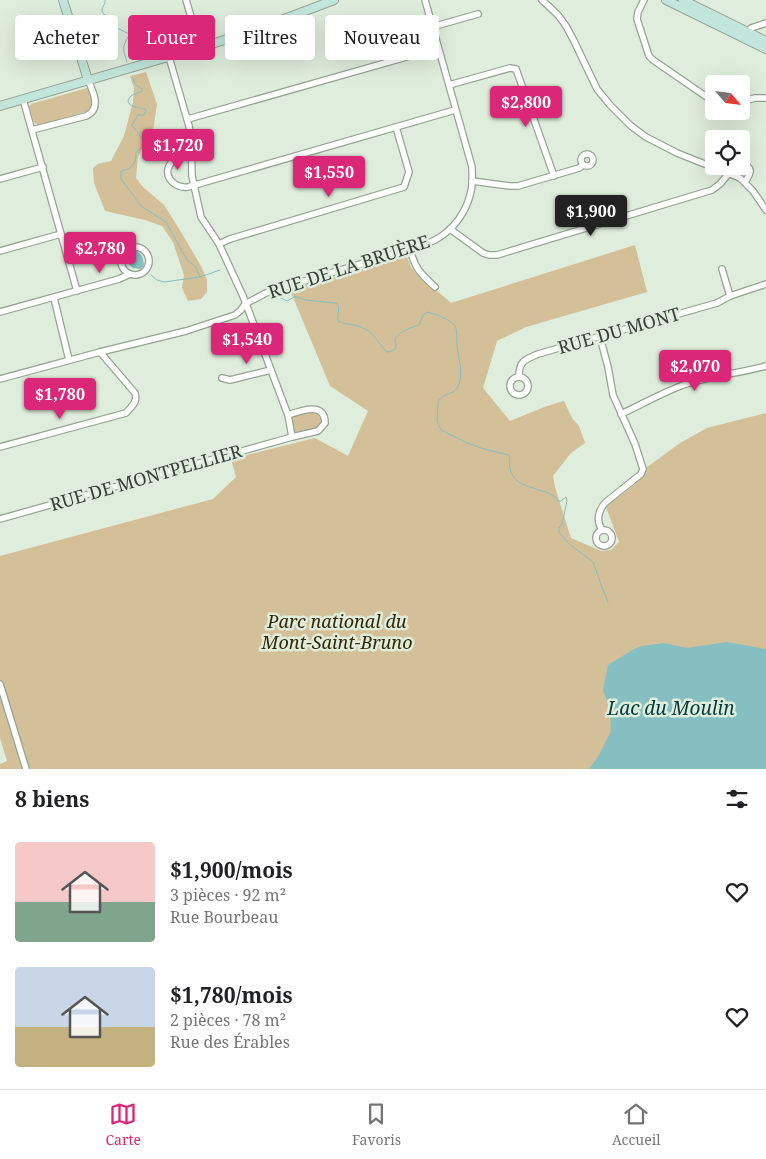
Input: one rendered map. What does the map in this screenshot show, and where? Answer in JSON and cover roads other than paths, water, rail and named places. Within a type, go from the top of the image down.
[{"type":"street","points":[[32,130],[86,116],[92,113],[95,108],[96,103],[92,87],[88,80],[63,0]]},
{"type":"street","points":[[186,0],[190,15]]},
{"type":"street","points":[[215,43],[334,0]]},
{"type":"street","name":"RUE DE LA BRUÈRE","points":[[424,0],[428,15]]},
{"type":"street","points":[[542,0],[558,15],[566,26],[597,89],[615,110],[631,126],[646,137],[677,153],[705,164]]},
{"type":"street","points":[[644,0],[637,13],[637,19],[649,56],[705,96]]},
{"type":"street","points":[[666,0],[746,35],[766,41]]},
{"type":"street","points":[[683,0],[746,35],[766,49]]},
{"type":"street","points":[[439,25],[478,14]]},
{"type":"street","points":[[746,35],[751,28],[766,23]]},
{"type":"street","name":"RUE DE LA BRUÈRE","points":[[0,379],[186,331],[235,315],[245,304],[268,292],[410,250],[437,239],[450,229],[460,216],[472,190],[472,167],[439,51]]},
{"type":"street","points":[[0,106],[158,60]]},
{"type":"street","points":[[170,60],[188,119],[191,137],[192,176],[201,217],[219,244],[234,275],[288,415],[292,437]]},
{"type":"street","points":[[188,119],[396,60]]},
{"type":"street","points":[[449,85],[510,68],[517,70],[554,176]]},
{"type":"street","points":[[750,100],[766,98]]},
{"type":"street","points":[[24,99],[77,291]]},
{"type":"street","points":[[192,155],[174,160],[169,167],[168,173],[171,181],[177,186],[194,185],[455,110]]},
{"type":"street","points":[[219,244],[230,239],[404,187],[409,172],[396,127]]},
{"type":"street","points":[[472,181],[515,186],[554,176],[583,165]]},
{"type":"street","points":[[0,180],[43,168]]},
{"type":"street","points":[[450,229],[483,253],[497,255],[710,191],[718,186],[727,175]]},
{"type":"street","points":[[735,175],[753,191],[766,210]]},
{"type":"street","points":[[745,182],[750,175]]},
{"type":"street","points":[[0,251],[61,234]]},
{"type":"street","points":[[0,312],[119,280],[130,274],[140,274],[147,268],[149,258],[148,254],[141,248],[128,248],[122,255],[123,268],[130,274]]},
{"type":"street","points":[[410,250],[418,270],[435,287]]},
{"type":"street","points":[[722,269],[730,296]]},
{"type":"street","name":"RUE DU MONT","points":[[519,378],[520,368],[524,362],[545,352],[717,303],[730,296],[766,284]]},
{"type":"street","points":[[54,298],[70,360]]},
{"type":"street","points":[[600,337],[612,390],[644,469],[641,474],[602,505],[598,524],[602,530]]},
{"type":"street","points":[[0,447],[126,413],[135,402],[135,393],[100,352]]},
{"type":"street","points":[[621,414],[658,395],[686,384],[766,366]]},
{"type":"street","points":[[222,378],[230,380],[271,370]]},
{"type":"street","name":"RUE DE MONTPELLIER","points":[[0,519],[318,431],[323,426],[325,420],[319,411],[314,409],[288,415]]},
{"type":"street","points":[[0,684],[26,769]]},
{"type":"water","points":[[137,251],[143,259],[144,265],[141,269],[133,268],[126,261],[130,254]]},
{"type":"water","name":"Lac du Moulin","points":[[727,642],[766,649],[766,769],[589,769],[599,755],[611,731],[610,711],[603,690],[608,665],[642,646],[664,643],[687,648]]},
{"type":"waterway","points":[[105,0],[102,12],[107,17],[104,25],[114,24],[129,34],[124,44],[124,54],[127,62]]},
{"type":"waterway","points":[[133,78],[135,84],[142,91],[131,96],[128,102],[132,106],[145,109],[146,111],[144,115],[138,115],[132,125],[144,141],[144,144],[136,152],[134,164],[128,169],[121,171],[121,179],[141,206],[166,222],[187,260],[195,266],[200,277],[220,270]]},
{"type":"waterway","points":[[151,275],[157,280],[164,282],[200,277]]},
{"type":"waterway","points":[[277,296],[287,301],[298,297],[305,300],[336,303],[339,309],[338,321],[365,329],[372,334],[387,352],[393,351],[396,348],[395,339],[397,336],[419,325],[423,315],[427,312],[453,323],[456,331],[461,378],[456,390],[443,396],[438,401],[437,421],[441,430],[481,448],[508,455],[510,457],[510,469],[518,482],[548,493],[558,501],[566,497],[567,501],[559,532],[569,544],[593,562],[608,603]]},
{"type":"park label","name":"Parc national du Mont-Saint-Bruno","points":[[337,632]]}]
